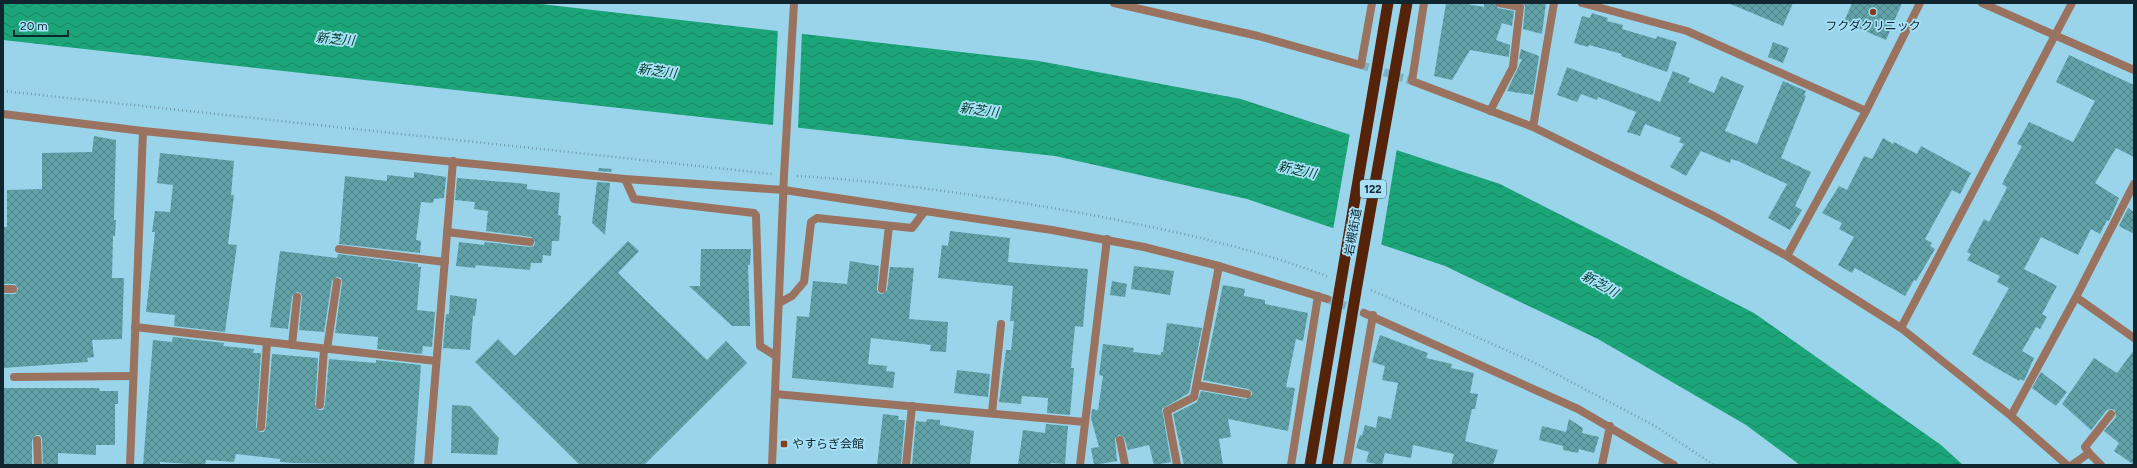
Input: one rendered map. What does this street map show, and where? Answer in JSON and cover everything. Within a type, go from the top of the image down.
[{"type":"highway","name":"岩槻街道","points":[[1310,465],[1388,3]]},
{"type":"highway","name":"岩槻街道","points":[[1327,465],[1390,92],[1407,3]]},
{"type":"street","points":[[772,465],[784,175],[794,3]]},
{"type":"street","points":[[1114,3],[1125,4],[1258,36],[1361,65],[1372,3]]},
{"type":"street","points":[[1424,3],[1412,81],[1533,128],[1712,215],[1787,256],[1902,328],[2011,416],[2067,465]]},
{"type":"street","points":[[1490,111],[1513,67],[1520,7],[1499,3]]},
{"type":"street","points":[[1533,128],[1554,3]]},
{"type":"street","points":[[1582,3],[1687,31],[1866,110]]},
{"type":"street","points":[[1787,256],[1866,110],[1920,3]]},
{"type":"street","points":[[1982,3],[2056,34],[2134,70]]},
{"type":"street","points":[[1902,328],[2072,3]]},
{"type":"street","points":[[3,114],[144,131],[625,179],[784,190],[1045,229],[1144,247],[1218,266],[1327,299]]},
{"type":"street","points":[[130,465],[144,131]]},
{"type":"street","points":[[428,465],[453,161]]},
{"type":"street","points":[[625,179],[634,199],[754,213],[756,215],[760,346],[776,356]]},
{"type":"street","points":[[2011,416],[2131,198],[2134,184]]},
{"type":"street","points":[[779,303],[792,296],[804,282],[810,222],[817,218],[912,228],[924,212]]},
{"type":"street","points":[[882,288],[889,226]]},
{"type":"street","points":[[447,232],[530,242]]},
{"type":"street","points":[[1080,465],[1107,240]]},
{"type":"street","points":[[339,249],[445,262]]},
{"type":"street","points":[[1177,465],[1167,411],[1194,397],[1218,266]]},
{"type":"street","points":[[320,405],[326,349],[337,282]]},
{"type":"street","points":[[3,289],[13,289]]},
{"type":"street","points":[[1291,465],[1318,296]]},
{"type":"street","points":[[292,345],[297,297]]},
{"type":"street","points":[[2076,297],[2134,338]]},
{"type":"street","points":[[1364,312],[1510,377],[1610,426],[1674,465]]},
{"type":"street","points":[[1347,465],[1373,315]]},
{"type":"street","points":[[992,413],[1001,324]]},
{"type":"street","points":[[135,327],[436,361]]},
{"type":"street","points":[[261,427],[267,342]]},
{"type":"street","points":[[14,378],[134,376]]},
{"type":"street","points":[[1197,385],[1247,394]]},
{"type":"street","points":[[774,394],[1086,422]]},
{"type":"street","points":[[906,465],[912,406]]},
{"type":"street","points":[[2102,465],[2089,453],[2085,447],[2111,414]]},
{"type":"street","points":[[1602,465],[1610,426]]},
{"type":"street","points":[[37,440],[38,465]]},
{"type":"street","points":[[1120,440],[1124,465]]},
{"type":"street","points":[[2072,465],[2089,453]]},
{"type":"path","points":[[3,91],[784,175],[854,179],[1019,202],[1124,220],[1230,246],[1341,281]]},
{"type":"path","points":[[1357,285],[1379,293],[1535,363],[1655,426],[1714,465]]},
{"type":"water","name":"新芝川","points":[[3,3],[532,3],[1039,61],[1241,99],[1500,184],[1754,313],[1941,445],[1963,465],[1800,465],[1746,425],[1598,339],[1445,266],[1247,199],[1055,156],[3,40]]},
{"type":"pier","points":[[778,28],[802,31],[798,129],[773,126]]},
{"type":"pier","points":[[1350,133],[1397,148],[1381,246],[1333,230]]},
{"type":"building","points":[[1446,3],[1461,3],[1484,7],[1484,3],[1494,3],[1498,8],[1514,11],[1512,26],[1502,23],[1496,40],[1510,45],[1509,57],[1470,50],[1452,80],[1434,76]]},
{"type":"building","points":[[1524,3],[1546,3],[1542,34],[1523,29]]},
{"type":"building","points":[[1728,3],[1793,3],[1783,26]]},
{"type":"building","name":"フクダクリニック","points":[[1852,3],[1902,3],[1886,40],[1844,22]]},
{"type":"building","points":[[1592,13],[1608,18],[1607,21],[1623,25],[1622,29],[1656,39],[1657,36],[1677,42],[1667,72],[1621,56],[1622,54],[1589,45],[1588,47],[1574,43],[1582,16],[1590,18]]},
{"type":"building","points":[[1773,42],[1789,48],[1783,63],[1768,57]]},
{"type":"building","points":[[1521,49],[1539,56],[1533,95],[1507,91],[1522,59],[1519,59]]},
{"type":"building","points":[[2069,55],[2134,85],[2134,157],[2116,148],[2095,183],[2119,198],[2109,221],[2107,220],[2100,234],[2091,229],[2078,255],[2041,237],[2024,269],[2057,286],[2042,314],[2047,317],[2040,329],[2036,327],[2022,351],[2034,358],[2024,381],[2020,379],[2019,381],[1972,354],[2009,288],[1997,282],[2000,276],[1967,260],[1971,254],[1967,252],[1984,219],[1989,222],[2004,194],[2007,187],[2002,184],[2022,146],[2017,144],[2029,122],[2073,142],[2095,101],[2056,82]]},
{"type":"building","points":[[1567,67],[1660,102],[1673,71],[1690,78],[1688,82],[1714,93],[1721,76],[1744,86],[1725,131],[1757,144],[1783,81],[1806,91],[1804,95],[1806,96],[1781,158],[1811,172],[1795,206],[1802,210],[1790,230],[1768,218],[1787,184],[1738,161],[1731,159],[1730,163],[1701,151],[1686,176],[1670,167],[1684,144],[1679,142],[1681,138],[1645,124],[1640,136],[1627,132],[1636,112],[1598,97],[1597,100],[1581,94],[1577,102],[1557,95]]},
{"type":"building","points":[[94,136],[116,140],[114,220],[116,220],[115,236],[113,236],[112,278],[124,278],[122,339],[92,340],[94,357],[87,358],[88,362],[3,368],[3,294],[15,294],[18,289],[15,284],[3,284],[3,227],[7,227],[7,190],[42,189],[42,153],[92,152]]},
{"type":"building","points":[[1883,138],[1917,154],[1921,146],[1971,173],[1960,194],[1952,190],[1925,239],[1932,243],[1930,246],[1935,249],[1916,281],[1914,280],[1905,296],[1855,268],[1852,273],[1838,265],[1854,237],[1839,229],[1842,223],[1822,213],[1839,186],[1847,190],[1864,156],[1872,159]]},
{"type":"building","points":[[160,153],[234,161],[231,195],[234,195],[228,244],[237,245],[225,332],[174,326],[175,315],[146,312],[155,232],[152,232],[155,211],[170,212],[173,185],[157,183]]},
{"type":"building","points":[[599,168],[612,169],[611,172],[598,171]]},
{"type":"building","points":[[414,172],[446,177],[444,198],[434,199],[433,203],[421,202],[416,240],[421,241],[420,253],[339,244],[345,176],[387,181],[387,175],[414,178]]},
{"type":"building","points":[[457,178],[527,184],[527,189],[560,193],[558,215],[561,216],[559,241],[552,241],[551,256],[543,255],[542,263],[531,263],[530,270],[476,265],[475,268],[456,266],[459,242],[484,245],[485,242],[529,247],[534,246],[535,242],[531,237],[486,231],[488,211],[474,209],[475,202],[455,200]]},
{"type":"building","points":[[597,182],[610,183],[605,235],[592,223]]},
{"type":"building","points":[[2128,208],[2134,212],[2134,234],[2119,226]]},
{"type":"building","points":[[950,231],[1010,238],[1008,262],[1088,269],[1083,327],[1075,326],[1071,368],[1074,368],[1070,415],[1047,413],[1048,398],[1022,396],[1021,404],[999,402],[1006,350],[1011,350],[1014,321],[1010,321],[1013,286],[938,278],[942,245],[948,246]]},
{"type":"building","points":[[628,241],[639,251],[618,273],[707,360],[726,341],[747,363],[644,465],[580,465],[475,362],[498,339],[515,356]]},
{"type":"building","points":[[701,249],[751,249],[750,265],[748,265],[750,326],[732,326],[689,286],[700,286]]},
{"type":"building","points":[[280,251],[337,258],[338,254],[418,264],[418,267],[421,267],[417,310],[435,312],[432,347],[423,346],[422,354],[377,349],[378,337],[335,333],[342,283],[341,278],[337,277],[332,281],[324,332],[299,330],[302,297],[301,293],[297,292],[292,296],[288,329],[270,327]]},
{"type":"building","points":[[850,261],[879,266],[877,289],[878,293],[882,294],[887,290],[890,267],[914,268],[909,319],[948,322],[946,352],[930,351],[931,345],[871,338],[868,364],[887,366],[886,371],[895,372],[893,388],[792,378],[797,316],[809,317],[813,281],[847,284]]},
{"type":"building","points":[[1134,266],[1174,271],[1170,295],[1131,289]]},
{"type":"building","points":[[1112,281],[1127,284],[1125,297],[1110,295]]},
{"type":"building","points":[[1223,285],[1245,289],[1244,296],[1265,300],[1265,304],[1308,313],[1303,341],[1296,339],[1286,387],[1295,388],[1288,431],[1228,419],[1231,437],[1219,439],[1223,465],[1184,465],[1173,414],[1197,402],[1201,391],[1246,399],[1252,395],[1252,392],[1248,389],[1203,380]]},
{"type":"building","points":[[450,295],[477,299],[475,316],[473,316],[470,350],[443,348],[446,314],[449,314]]},
{"type":"building","points":[[1167,323],[1202,328],[1189,393],[1162,409],[1171,462],[1154,465],[1149,445],[1128,450],[1124,437],[1119,435],[1115,439],[1117,461],[1094,465],[1091,448],[1099,447],[1091,418],[1092,409],[1098,410],[1103,376],[1099,375],[1103,344],[1134,348],[1133,352],[1161,355],[1161,352],[1163,352]]},
{"type":"building","points":[[1380,335],[1428,353],[1426,358],[1452,364],[1451,368],[1474,373],[1470,393],[1478,394],[1475,409],[1472,409],[1465,441],[1498,450],[1493,465],[1451,465],[1454,454],[1413,445],[1411,458],[1385,453],[1382,465],[1366,462],[1369,452],[1356,448],[1360,435],[1362,436],[1365,425],[1376,428],[1378,416],[1391,419],[1398,383],[1382,380],[1385,366],[1372,362]]},
{"type":"building","points":[[173,337],[224,343],[223,346],[254,349],[253,353],[261,353],[256,427],[260,432],[264,432],[266,427],[272,354],[318,358],[315,405],[319,410],[323,410],[325,405],[329,359],[376,363],[376,360],[421,365],[414,465],[294,463],[280,462],[280,459],[236,454],[234,462],[206,460],[205,465],[160,462],[160,465],[143,465],[153,340],[172,342]]},
{"type":"building","points":[[2134,350],[2134,465],[2114,451],[2119,443],[2104,431],[2116,417],[2115,410],[2107,410],[2091,430],[2062,404],[2094,358],[2117,373]]},
{"type":"building","points":[[957,370],[990,374],[988,397],[954,393]]},
{"type":"building","points":[[2041,372],[2067,392],[2056,406],[2032,388]]},
{"type":"building","points":[[3,388],[99,388],[100,391],[118,391],[118,404],[115,404],[115,445],[96,445],[96,455],[58,453],[58,465],[43,465],[42,439],[40,435],[36,435],[32,440],[32,465],[3,465]]},
{"type":"building","points":[[452,405],[470,406],[499,438],[497,455],[451,453]]},
{"type":"building","points":[[883,414],[899,416],[898,420],[905,420],[901,465],[877,465]]},
{"type":"building","points":[[927,419],[940,420],[940,425],[974,431],[970,465],[912,465],[916,421],[926,422]]},
{"type":"building","points":[[1569,419],[1583,428],[1582,433],[1599,437],[1594,453],[1579,449],[1578,453],[1563,450],[1563,446],[1539,440],[1542,426],[1566,432]]},
{"type":"building","points":[[1046,424],[1068,426],[1065,464],[1051,463],[1050,465],[1018,465],[1023,430],[1045,433]]},
{"type":"tunnel","points":[[1361,65],[1412,81]]},
{"type":"tunnel","points":[[1327,299],[1364,313]]},
{"type":"place","name":"フクダクリニック","points":[[1873,12]]},
{"type":"place","name":"やすらぎ会館","points":[[784,444]]}]
